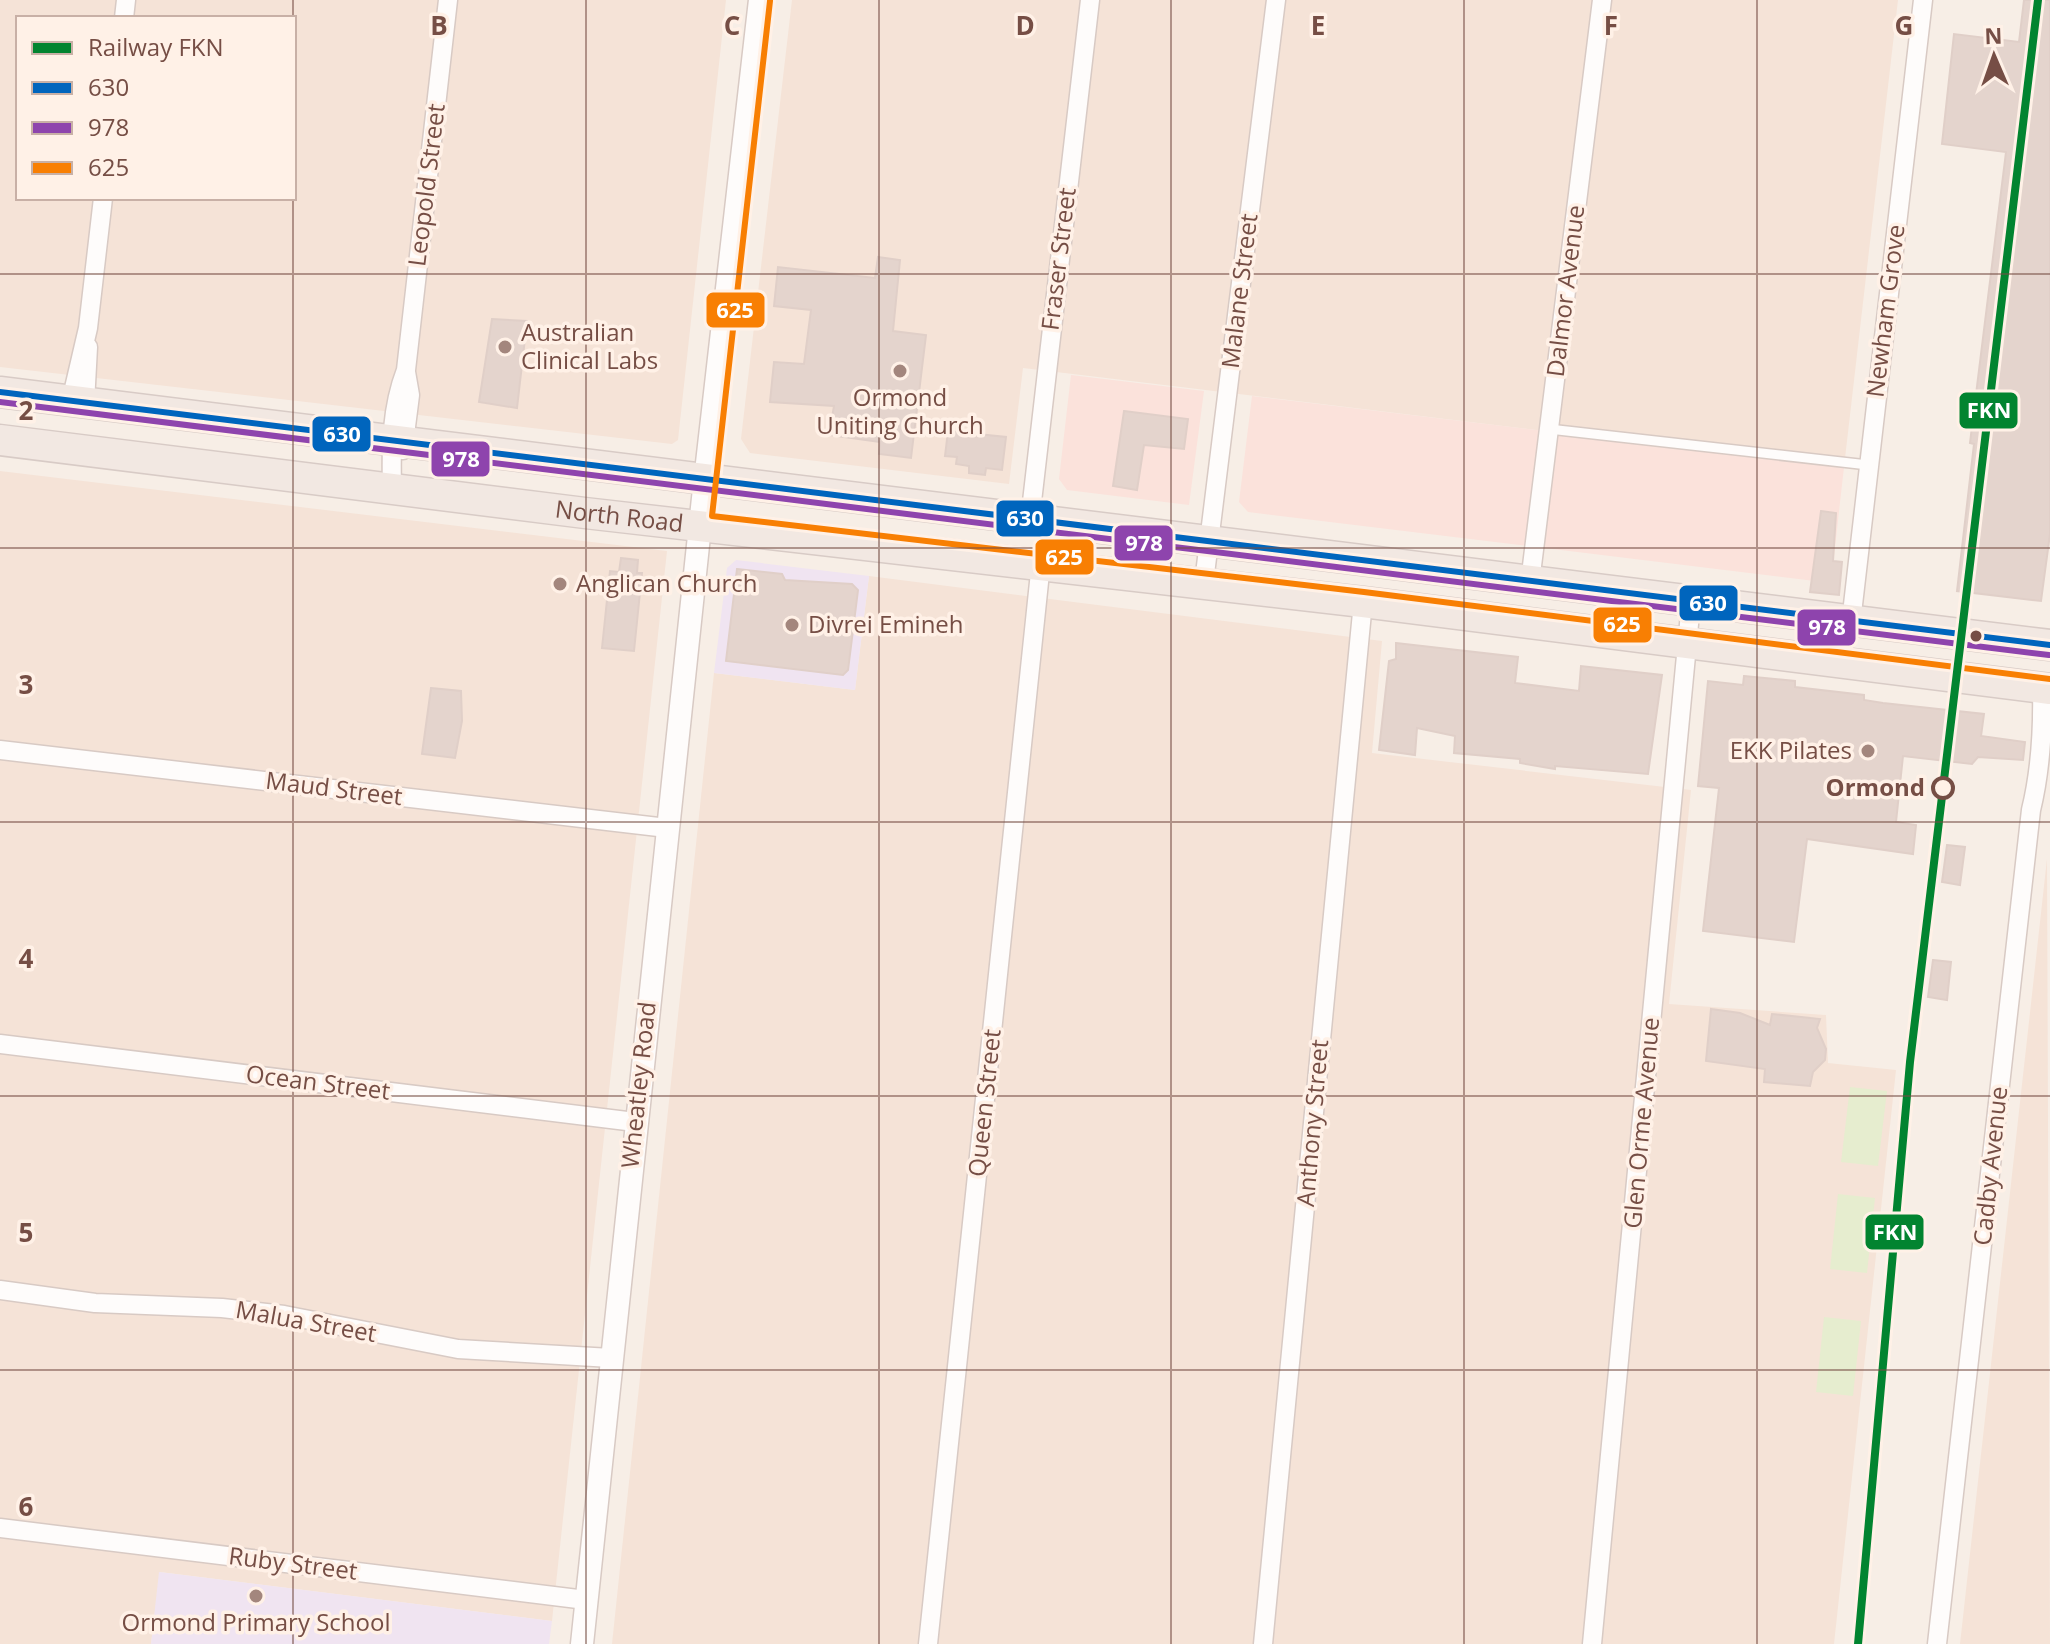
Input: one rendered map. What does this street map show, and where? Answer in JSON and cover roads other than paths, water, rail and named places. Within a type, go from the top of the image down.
[{"type":"highway","name":"North Road","points":[[0,392],[2050,645]]},
{"type":"highway","name":"North Road","points":[[0,440],[841,542],[1204,582],[2046,689]]},
{"type":"highway","points":[[841,542],[846,495]]},
{"type":"street","name":"Leopold Street","points":[[392,489],[398,440],[397,393],[406,370],[448,0]]},
{"type":"street","name":"Wheatley Road","points":[[582,1644],[635,1122],[760,0]]},
{"type":"street","name":"Fraser Street","points":[[1030,519],[1090,0]]},
{"type":"street","name":"Malane Street","points":[[1204,582],[1276,0]]},
{"type":"street","name":"Dalmor Avenue","points":[[1530,582],[1602,0]]},
{"type":"street","name":"Newham Grove","points":[[1851,622],[1923,0]]},
{"type":"street","points":[[78,402],[103,200]]},
{"type":"street","name":"Queen Street","points":[[928,1644],[1041,563]]},
{"type":"street","name":"Anthony Street","points":[[1263,1644],[1363,602]]},
{"type":"street","name":"Glen Orme Avenue","points":[[1592,1644],[1691,603]]},
{"type":"street","name":"Cadby Avenue","points":[[1937,1644],[2031,810],[2039,775],[2046,689]]},
{"type":"street","name":"Maud Street","points":[[0,750],[667,828]]},
{"type":"street","name":"Ocean Street","points":[[0,1044],[635,1122]]},
{"type":"street","name":"Malua Street","points":[[0,1290],[95,1303],[222,1308],[284,1315],[458,1349],[611,1358]]},
{"type":"street","name":"Ruby Street","points":[[0,1528],[586,1600]]},
{"type":"lane","points":[[1549,429],[1868,465]]},
{"type":"rail line","name":"FKN","points":[[1858,1644],[1910,1062],[2038,0]]},
{"type":"place","name":"Australian Clinical Labs","points":[[505,347]]},
{"type":"place","name":"Ormond Uniting Church","points":[[900,371]]},
{"type":"place","name":"Anglican Church","points":[[560,584]]},
{"type":"place","name":"Divrei Emineh","points":[[792,625]]},
{"type":"place","name":"EKK Pilates","points":[[1868,751]]},
{"type":"place","name":"Ormond","points":[[1943,788]]},
{"type":"place","name":"Ormond Primary School","points":[[256,1596]]}]
